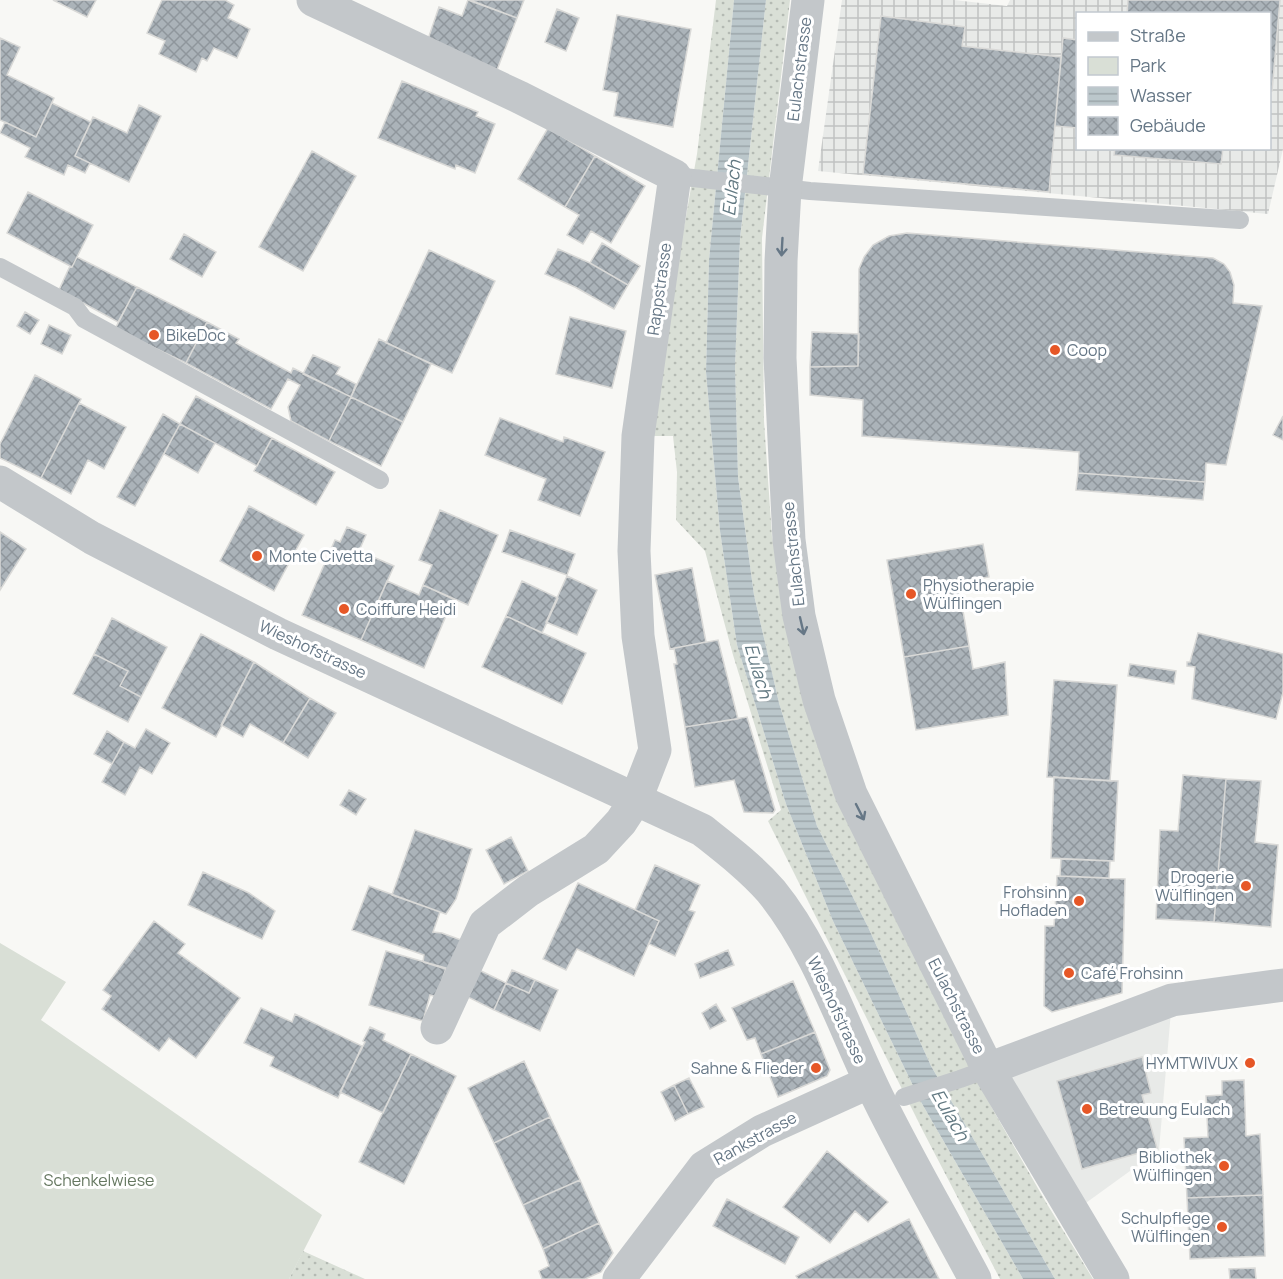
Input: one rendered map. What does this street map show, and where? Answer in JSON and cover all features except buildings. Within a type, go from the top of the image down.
[{"type":"street","points":[[313,0],[521,98],[675,176]]},
{"type":"street","name":"Eulachstrasse","points":[[808,0],[770,187],[781,261],[780,358],[789,540],[801,626],[819,700],[851,794],[974,1074],[1113,1279]]},
{"type":"street","name":"Rappstrasse","points":[[636,799],[655,750],[638,636],[634,551],[638,436],[675,176]]},
{"type":"street","name":"Wieshofstrasse","points":[[0,482],[92,538],[278,634],[702,830],[739,860],[770,890],[794,924],[816,963],[870,1082],[975,1279]]},
{"type":"street","points":[[437,1028],[485,924],[528,891],[596,849],[621,822],[636,799]]},
{"type":"street","name":"Eulachstrasse","points":[[974,1074],[1172,1000],[1283,985]]},
{"type":"street","name":"Rankstrasse","points":[[619,1279],[704,1167],[762,1131],[870,1082]]},
{"type":"lane","points":[[675,176],[770,187],[1240,220]]},
{"type":"lane","points":[[0,267],[75,307],[84,319],[380,480]]},
{"type":"lane","points":[[904,1097],[974,1074]]},
{"type":"shaded area","points":[[842,0],[954,0],[1007,6],[1010,0],[1283,0],[1283,149],[1268,214],[818,171]]},
{"type":"shaded area","name":"Betreuung Eulach","points":[[1172,1000],[1159,1150],[1072,1213],[988,1069]]},
{"type":"green space","points":[[716,0],[734,0],[709,260],[706,372],[720,531],[737,645],[786,804],[833,921],[921,1102],[1023,1279],[1000,1279],[924,1133],[768,821],[781,810],[733,655],[705,551],[676,520],[677,472],[673,436],[647,436],[697,154]]},
{"type":"green space","points":[[766,0],[790,0],[762,238],[764,421],[772,537],[815,731],[992,1108],[1093,1279],[1055,1279],[931,1066],[868,927],[817,826],[779,703],[754,595],[738,477],[735,367],[740,240]]},
{"type":"green space","name":"Schenkelwiese","points":[[0,943],[66,982],[41,1020],[322,1215],[289,1279],[0,1279]]},
{"type":"green space","points":[[303,1251],[365,1279],[289,1279]]},
{"type":"water","name":"Eulach","points":[[734,0],[766,0],[740,239],[735,367],[738,477],[754,595],[779,703],[817,826],[868,927],[931,1066],[1055,1279],[1023,1279],[921,1102],[833,921],[786,804],[737,645],[720,531],[706,372],[709,260]]},
{"type":"place","name":"BikeDoc","points":[[154,335]]},
{"type":"place","name":"Coop","points":[[1055,350]]},
{"type":"place","name":"Monte Civetta","points":[[257,556]]},
{"type":"place","name":"Physiotherapie Wülflingen","points":[[911,594]]},
{"type":"place","name":"Coiffure Heidi","points":[[344,609]]},
{"type":"place","name":"Drogerie Wülflingen","points":[[1246,886]]},
{"type":"place","name":"Frohsinn Hofladen","points":[[1079,901]]},
{"type":"place","name":"Café Frohsinn","points":[[1069,973]]},
{"type":"place","name":"HYMTWIVUX","points":[[1250,1063]]},
{"type":"place","name":"Sahne & Flieder","points":[[816,1068]]},
{"type":"place","name":"Betreuung Eulach","points":[[1087,1109]]},
{"type":"place","name":"Bibliothek Wülflingen","points":[[1224,1166]]},
{"type":"place","name":"Schulpflege Wülflingen","points":[[1222,1227]]}]
